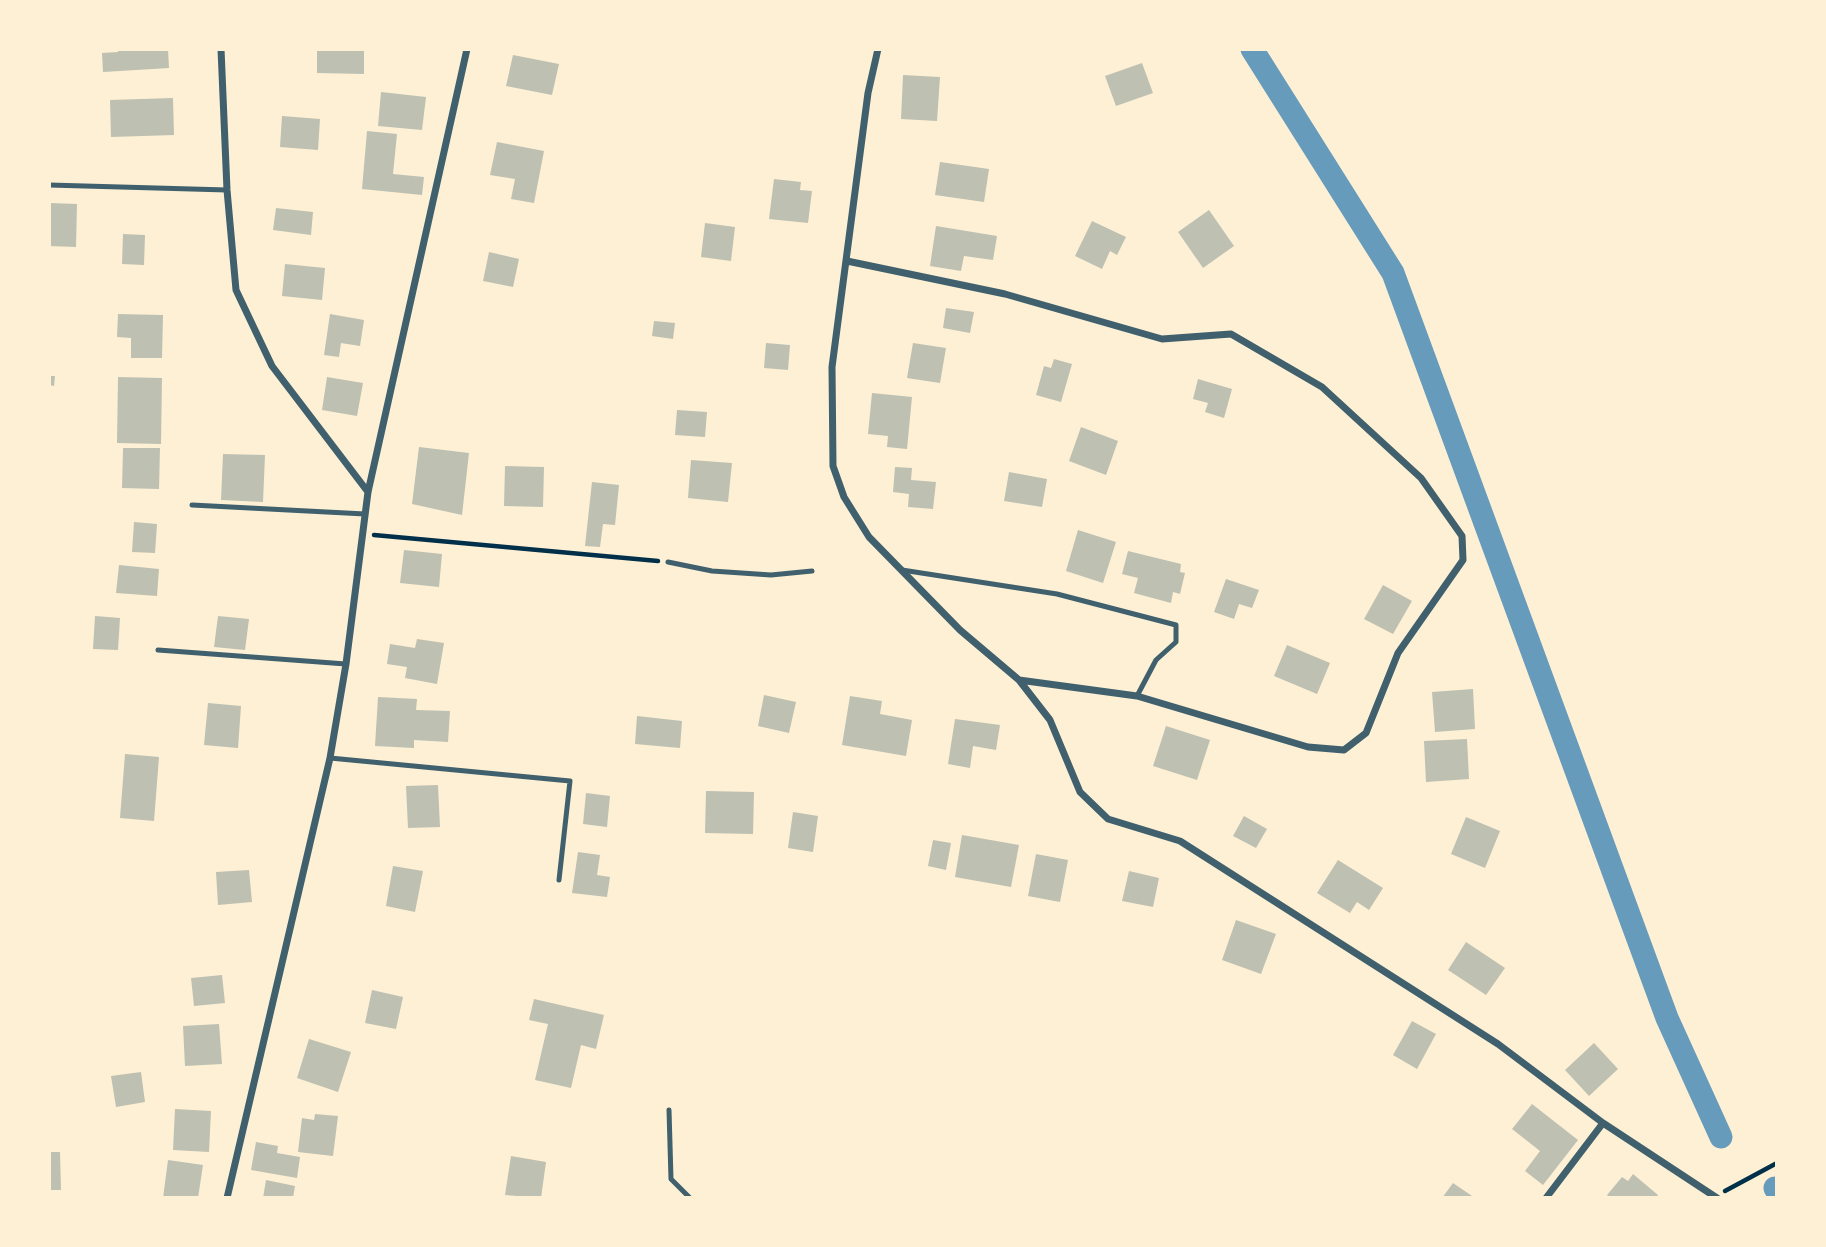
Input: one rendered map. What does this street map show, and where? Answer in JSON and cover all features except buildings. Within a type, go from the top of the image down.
[{"type":"street","points":[[221,49],[227,190],[236,290],[272,366],[368,492]]},
{"type":"street","points":[[228,1198],[330,758],[346,664],[368,492],[467,49]]},
{"type":"street","points":[[878,49],[868,93],[832,367],[833,466],[844,497],[869,537],[961,630],[1018,680],[1050,720],[1080,792],[1108,819],[1180,841],[1498,1044],[1603,1123],[1716,1197]]},
{"type":"street","points":[[847,261],[1005,294],[1162,339],[1231,334],[1322,387],[1421,478],[1462,536],[1463,560],[1398,653],[1366,733],[1344,750],[1308,747],[1137,696],[1018,680]]},
{"type":"street","points":[[1546,1198],[1603,1123]]},
{"type":"lane","points":[[49,185],[227,190]]},
{"type":"lane","points":[[192,505],[365,514]]},
{"type":"lane","points":[[668,562],[712,571],[771,575],[812,571]]},
{"type":"lane","points":[[901,570],[1057,594],[1177,625],[1176,642],[1156,660],[1137,696]]},
{"type":"lane","points":[[158,650],[346,664]]},
{"type":"lane","points":[[330,758],[570,781],[559,880]]},
{"type":"lane","points":[[669,1110],[671,1179],[690,1198]]},
{"type":"path","points":[[362,534],[668,562]]},
{"type":"path","points":[[1716,1197],[1777,1163]]},
{"type":"waterway","points":[[1252,49],[1393,273],[1667,1018],[1721,1137]]}]
